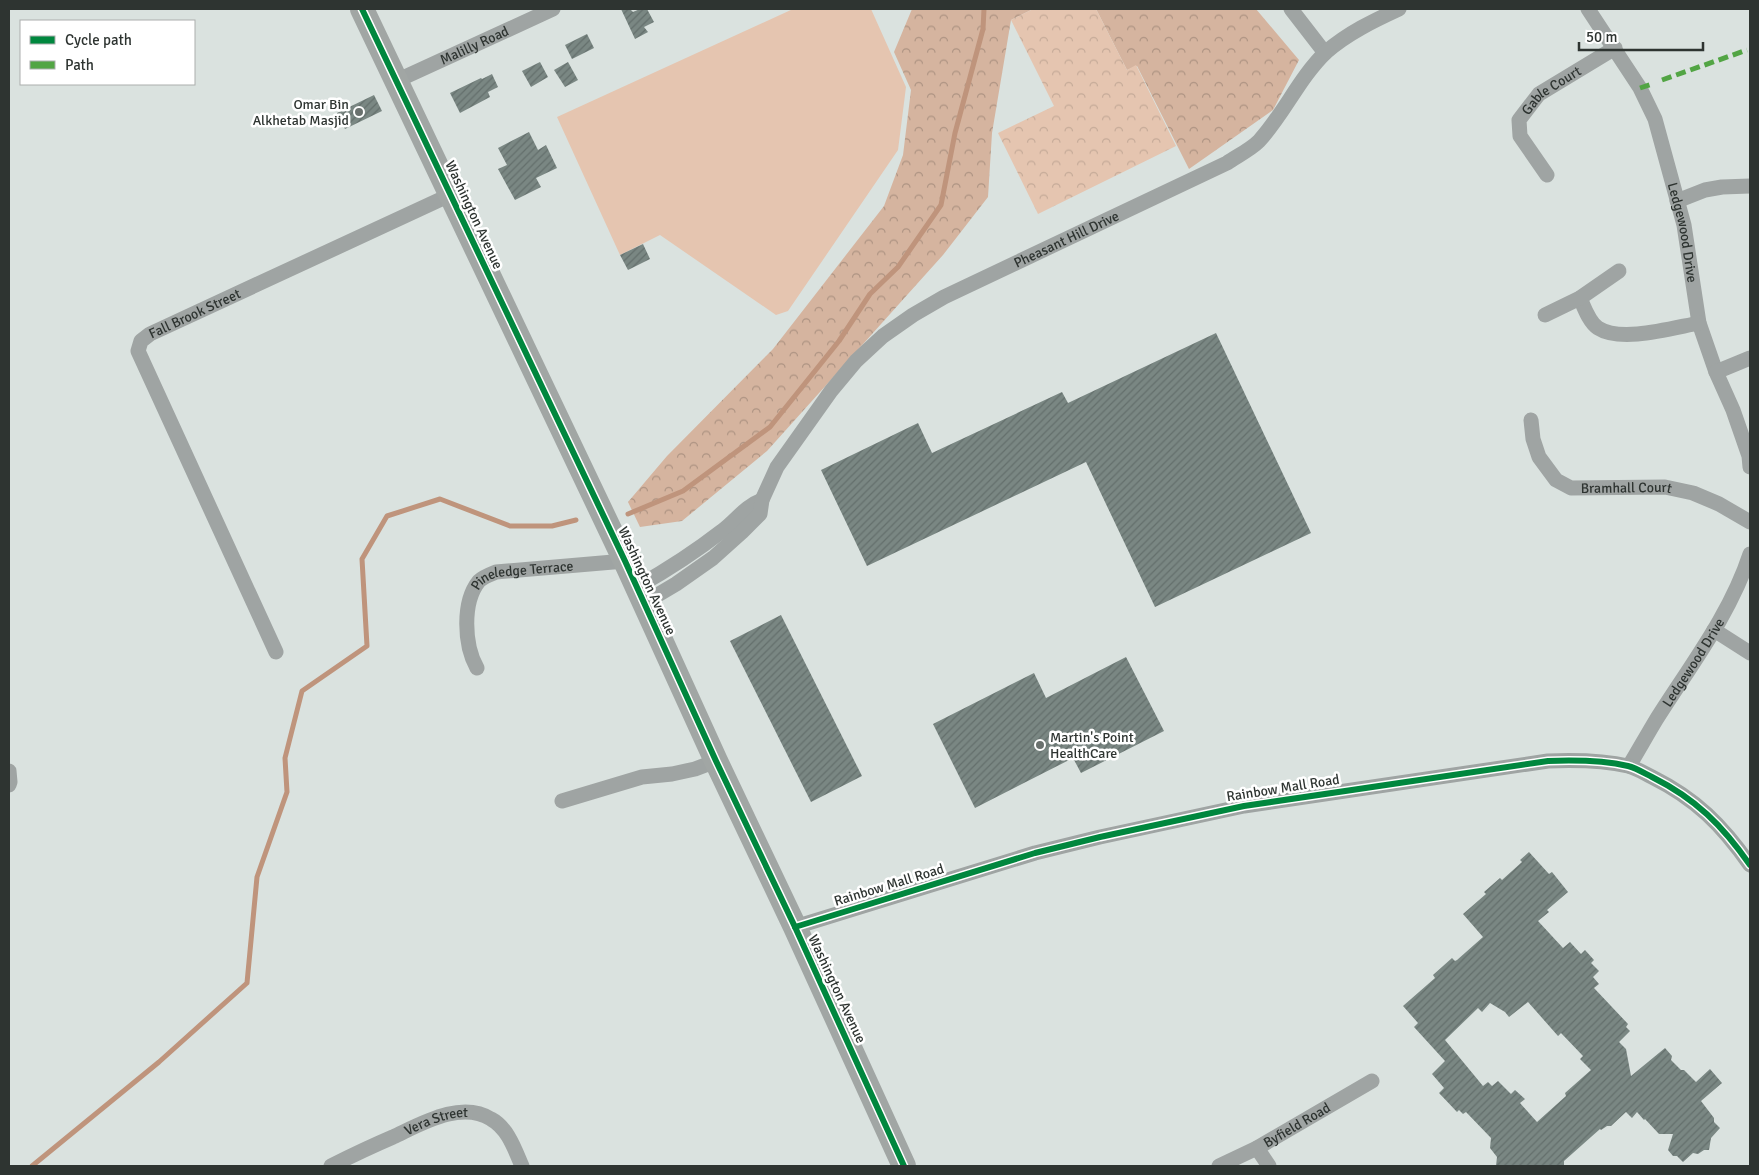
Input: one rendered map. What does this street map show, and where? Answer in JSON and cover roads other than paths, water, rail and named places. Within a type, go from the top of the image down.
[{"type":"main road","name":"Washington Avenue","points":[[362,9],[640,595],[904,1166]]},
{"type":"street","name":"Malilly Road","points":[[396,81],[553,9]]},
{"type":"street","points":[[1290,9],[1325,54]]},
{"type":"street","name":"Pheasant Hill Drive","points":[[640,595],[676,584],[728,545],[760,514],[762,500],[777,467],[831,391],[856,361],[883,336],[913,314],[944,297],[1227,163],[1257,143],[1325,54],[1349,34],[1399,9]]},
{"type":"street","name":"Ledgewood Drive","points":[[1588,9],[1640,88],[1655,119],[1684,225],[1699,323],[1716,372],[1734,410],[1749,456],[1750,467]]},
{"type":"street","name":"Gable Court","points":[[1547,175],[1520,136],[1519,120],[1540,94],[1615,48]]},
{"type":"street","points":[[1677,201],[1705,190],[1750,186]]},
{"type":"street","name":"Fall Brook Street","points":[[276,652],[138,351],[141,341],[150,334],[450,195]]},
{"type":"street","points":[[1545,315],[1580,298],[1618,271]]},
{"type":"street","points":[[1580,298],[1597,328],[1612,334],[1627,336],[1699,323]]},
{"type":"street","points":[[1716,372],[1750,358]]},
{"type":"street","name":"Bramhall Court","points":[[1531,420],[1533,438],[1539,457],[1556,480],[1571,488],[1665,487],[1693,493],[1750,522]]},
{"type":"street","name":"Ledgewood Drive","points":[[1629,766],[1714,630],[1736,591],[1750,554]]},
{"type":"street","name":"Pineledge Terrace","points":[[477,668],[471,657],[467,626],[470,598],[480,580],[496,572],[624,561]]},
{"type":"street","points":[[1714,630],[1750,652]]},
{"type":"street","name":"Rainbow Mall Road","points":[[795,927],[1035,853],[1206,813],[1548,761],[1579,760],[1629,766],[1667,784],[1692,800],[1715,820],[1735,843],[1750,865]]},
{"type":"street","points":[[562,801],[634,780],[695,769],[716,761]]},
{"type":"street","points":[[9,771],[9,786]]},
{"type":"street","name":"Byfield Road","points":[[1219,1166],[1257,1148],[1372,1081]]},
{"type":"street","name":"Vera Street","points":[[330,1166],[431,1119],[463,1112],[478,1113],[492,1118],[502,1128],[522,1166]]},
{"type":"street","points":[[1257,1148],[1269,1166]]},
{"type":"waterway","points":[[628,514],[683,491],[770,427],[839,341],[870,294],[898,267],[941,205],[955,133],[983,29],[984,9]]},
{"type":"waterway","points":[[32,1166],[159,1062],[247,983],[257,877],[287,792],[285,758],[302,691],[367,646],[362,559],[387,516],[440,499],[510,526],[552,526],[576,520]]},
{"type":"place","name":"Omar Bin Alkhetab Masjid","points":[[359,112]]},
{"type":"place","name":"Martin's Point HealthCare","points":[[1040,745]]}]
